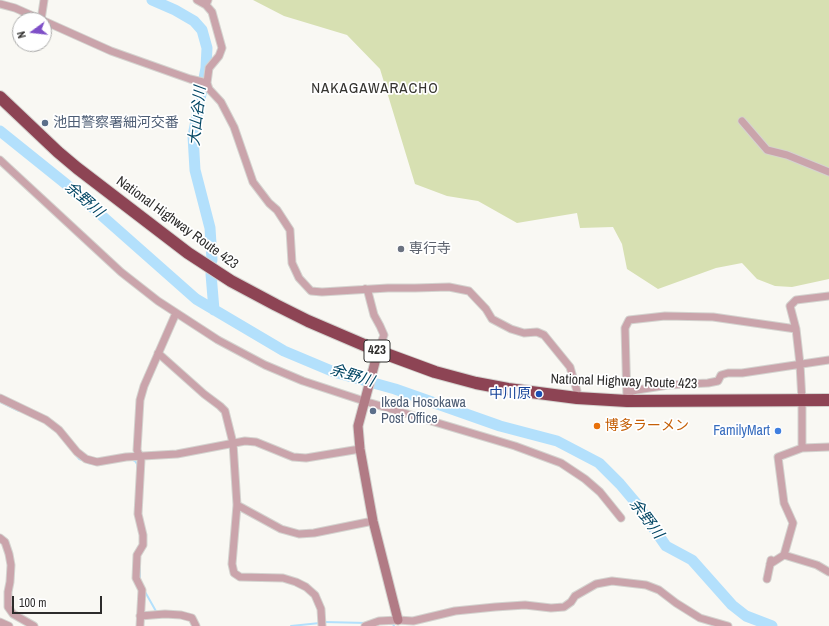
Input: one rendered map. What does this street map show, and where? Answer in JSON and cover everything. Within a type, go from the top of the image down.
[{"type":"highway","name":"National Highway Route 423","points":[[0,97],[77,168],[188,253],[231,281],[276,306],[377,356],[476,383],[576,398],[627,397],[802,401],[829,400]]},
{"type":"street","points":[[43,12],[44,0]]},
{"type":"street","points":[[197,0],[207,3],[212,12],[222,48],[219,56],[209,68],[207,83],[209,89],[221,102],[234,127],[253,182],[269,203],[278,210],[290,230],[292,263],[299,278],[311,291],[322,292],[365,289],[449,287],[469,291],[486,309],[492,320],[524,333],[537,332],[544,335],[570,367],[577,391],[576,398]]},
{"type":"street","points":[[0,4],[24,12]]},
{"type":"street","points":[[52,24],[111,51],[190,80],[207,83]]},
{"type":"street","points":[[742,120],[767,150],[787,155],[829,172]]},
{"type":"street","points":[[0,160],[121,272],[176,313],[218,340],[265,365],[303,381],[516,446],[561,463],[585,479],[600,492],[621,518]]},
{"type":"street","points":[[365,289],[368,292],[374,315],[384,335],[364,399],[358,426],[360,449],[373,521],[398,623]]},
{"type":"street","points":[[802,448],[800,364],[796,329],[790,306],[796,300],[829,296]]},
{"type":"street","points":[[140,626],[142,590],[136,578],[138,555],[143,545],[143,536],[138,514],[141,460],[137,450],[140,400],[144,386],[176,313]]},
{"type":"street","points":[[627,397],[626,328],[629,320],[665,316],[713,317],[796,329]]},
{"type":"street","points":[[158,353],[225,411],[233,443],[237,505],[232,564],[234,572],[240,577],[284,578],[306,587],[315,595],[321,609],[322,626]]},
{"type":"street","points":[[627,397],[637,390],[668,385],[718,381],[721,375],[728,373],[742,373],[829,360]]},
{"type":"street","points":[[0,398],[46,420],[59,430],[77,452],[86,459],[97,462],[139,456],[177,454],[245,441],[256,442],[293,457],[306,458],[360,449]]},
{"type":"street","points":[[784,555],[793,523],[784,503],[778,457],[802,448],[829,447]]},
{"type":"street","points":[[237,505],[281,529],[299,534],[314,533],[373,521]]},
{"type":"street","points":[[0,538],[4,542],[9,554],[11,565],[8,607],[13,614],[34,626]]},
{"type":"street","points":[[767,579],[771,561],[784,555],[818,565],[829,572]]},
{"type":"street","points":[[365,626],[379,622],[398,623],[413,621],[455,611],[495,607],[525,605],[551,608],[564,607],[571,602],[575,596],[596,584],[612,581],[646,585],[660,590],[676,603],[700,618],[728,626]]},
{"type":"street","points":[[140,616],[165,614],[182,615],[192,618],[196,626]]},
{"type":"street","points":[[0,622],[10,626]]},
{"type":"green space","points":[[253,0],[829,0],[829,279],[792,287],[775,286],[757,279],[742,263],[716,268],[658,289],[627,269],[622,244],[613,227],[580,228],[577,213],[517,223],[478,201],[447,196],[415,184],[380,69],[347,35],[284,16]]},
{"type":"waterway","name":"大山谷川","points":[[152,0],[175,10],[194,21],[202,30],[207,48],[206,68],[193,136],[195,170],[210,228],[212,260]]},
{"type":"waterway","name":"余野川","points":[[0,131],[66,184],[196,299],[284,351],[334,372],[395,389],[500,426],[557,441],[599,463],[636,503],[666,546],[692,560],[732,605],[746,616],[772,626]]},
{"type":"waterway","name":"大山谷川","points":[[211,274],[214,310]]},
{"type":"waterway","points":[[0,402],[19,411]]},
{"type":"waterway","points":[[75,454],[82,460]]},
{"type":"waterway","points":[[131,459],[137,464],[137,476]]},
{"type":"waterway","points":[[88,463],[98,465],[103,464]]},
{"type":"waterway","points":[[140,567],[140,579]]},
{"type":"waterway","points":[[144,590],[157,613]]},
{"type":"waterway","points":[[324,622],[367,623]]},
{"type":"waterway","points":[[291,626],[320,623]]},
{"type":"waterway","points":[[386,624],[393,624],[394,626]]},
{"type":"place","name":"池田警察署細河交番","points":[[45,123]]},
{"type":"place","name":"専行寺","points":[[401,249]]},
{"type":"place","name":"中川原","points":[[539,394]]},
{"type":"place","name":"Ikeda Hosokawa Post Office","points":[[373,411]]},
{"type":"place","name":"博多ラーメン","points":[[597,426]]},
{"type":"place","name":"FamilyMart","points":[[778,431]]},
{"type":"district","name":"NAKAGAWARACHO","points":[[375,89]]}]
